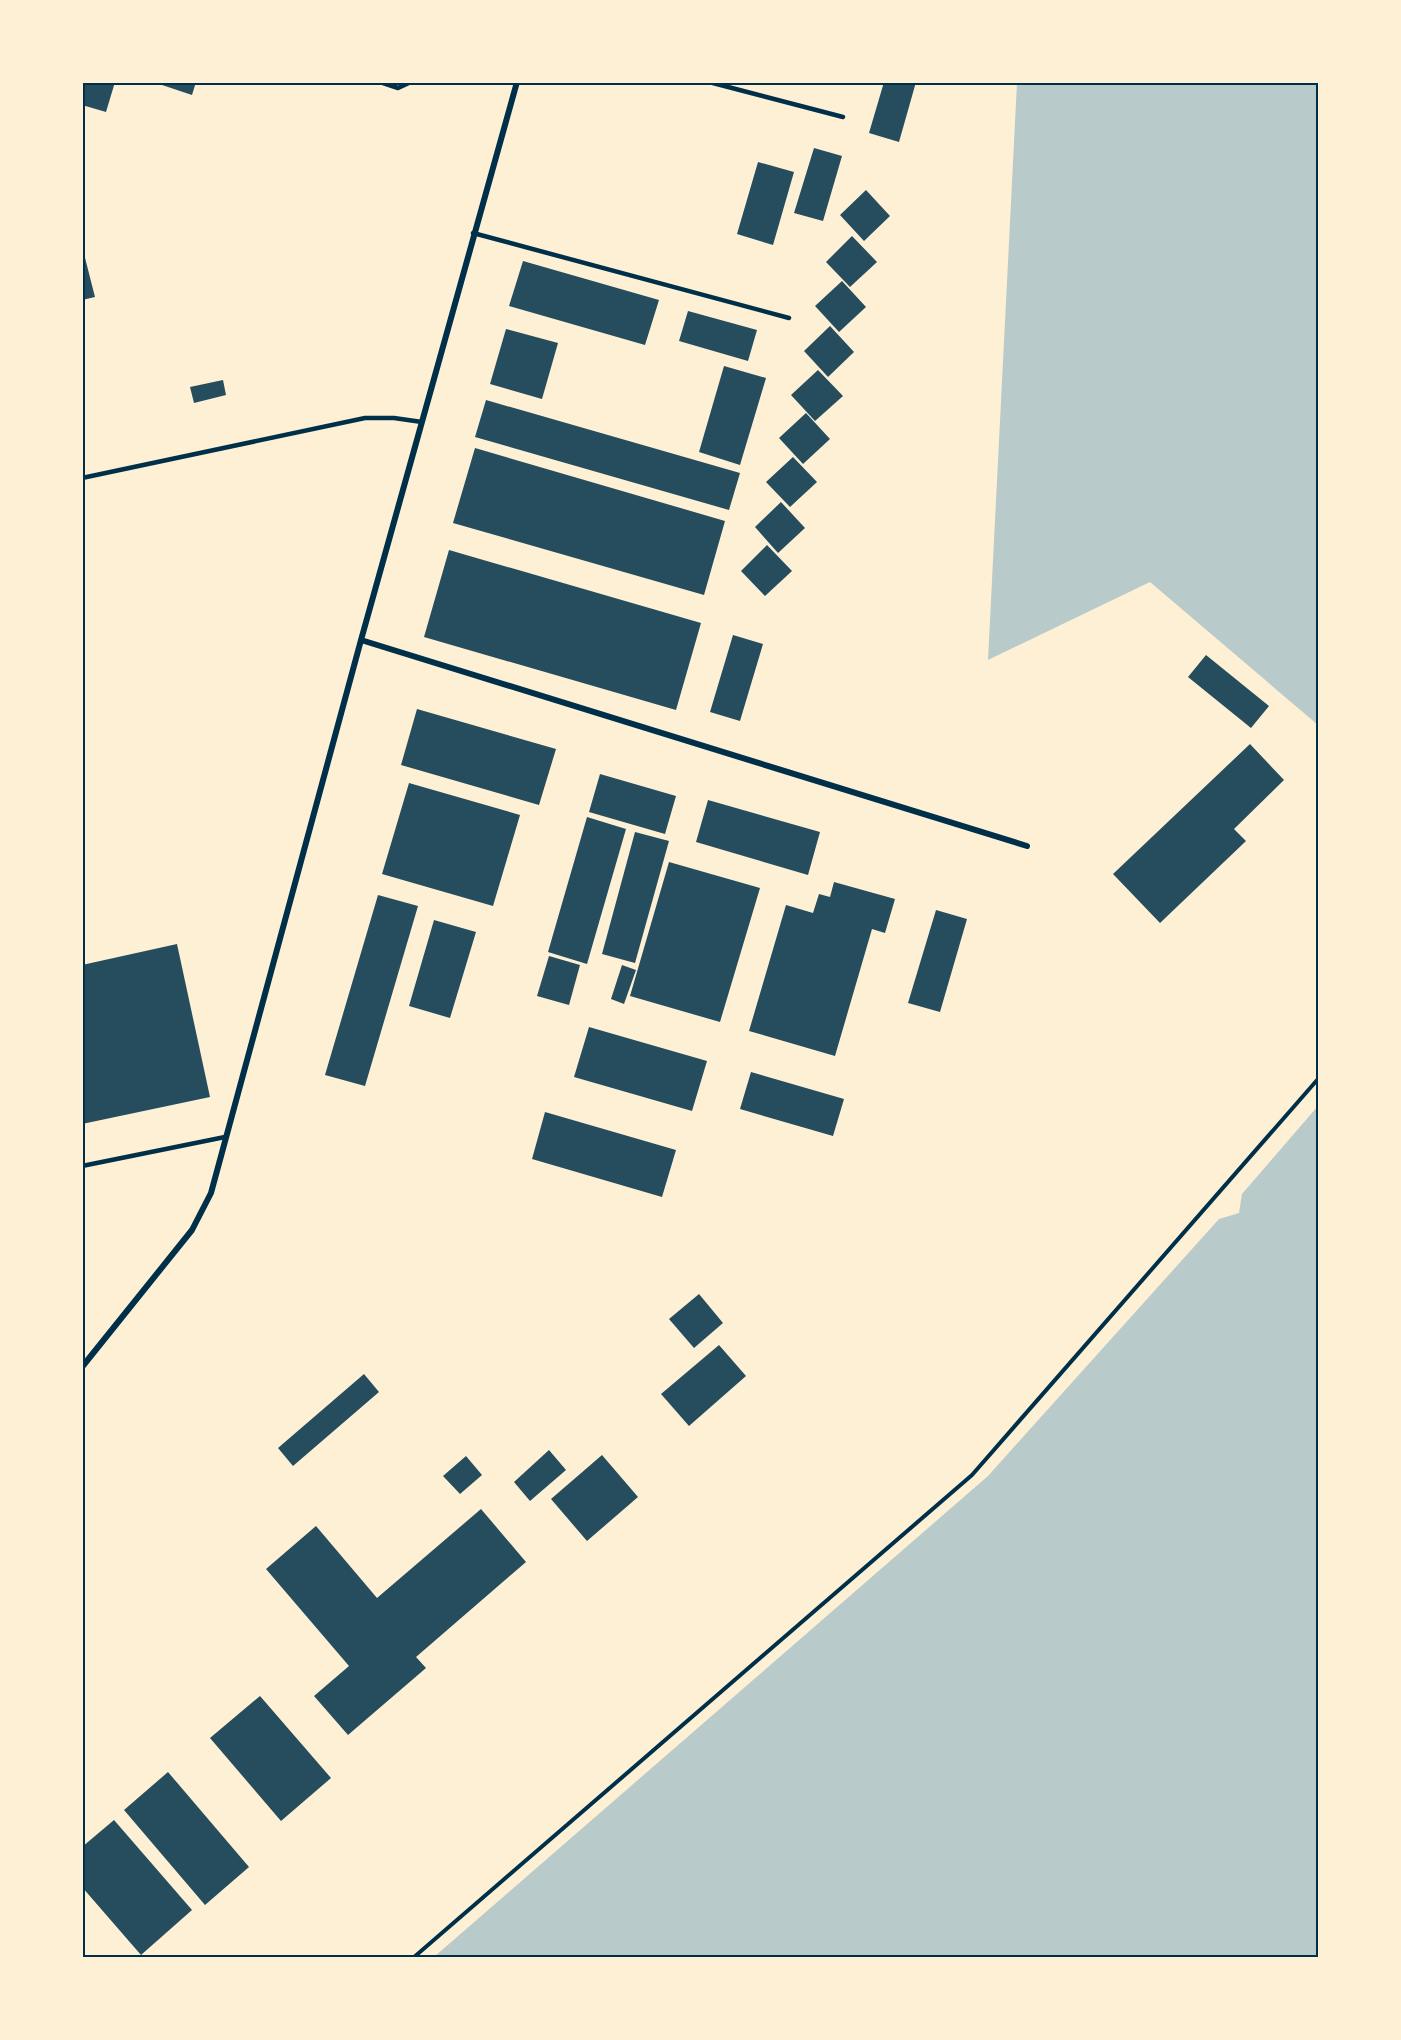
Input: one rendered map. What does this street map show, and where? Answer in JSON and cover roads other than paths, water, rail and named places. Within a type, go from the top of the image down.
[{"type":"street","points":[[82,1367],[192,1230],[211,1192],[473,233],[517,82]]},
{"type":"street","points":[[361,640],[1027,846]]},
{"type":"lane","points":[[380,82],[398,88],[411,82]]},
{"type":"lane","points":[[709,82],[843,117]]},
{"type":"lane","points":[[473,233],[789,318]]},
{"type":"lane","points":[[82,478],[354,420],[394,418],[422,422]]},
{"type":"lane","points":[[82,1166],[225,1137]]}]
